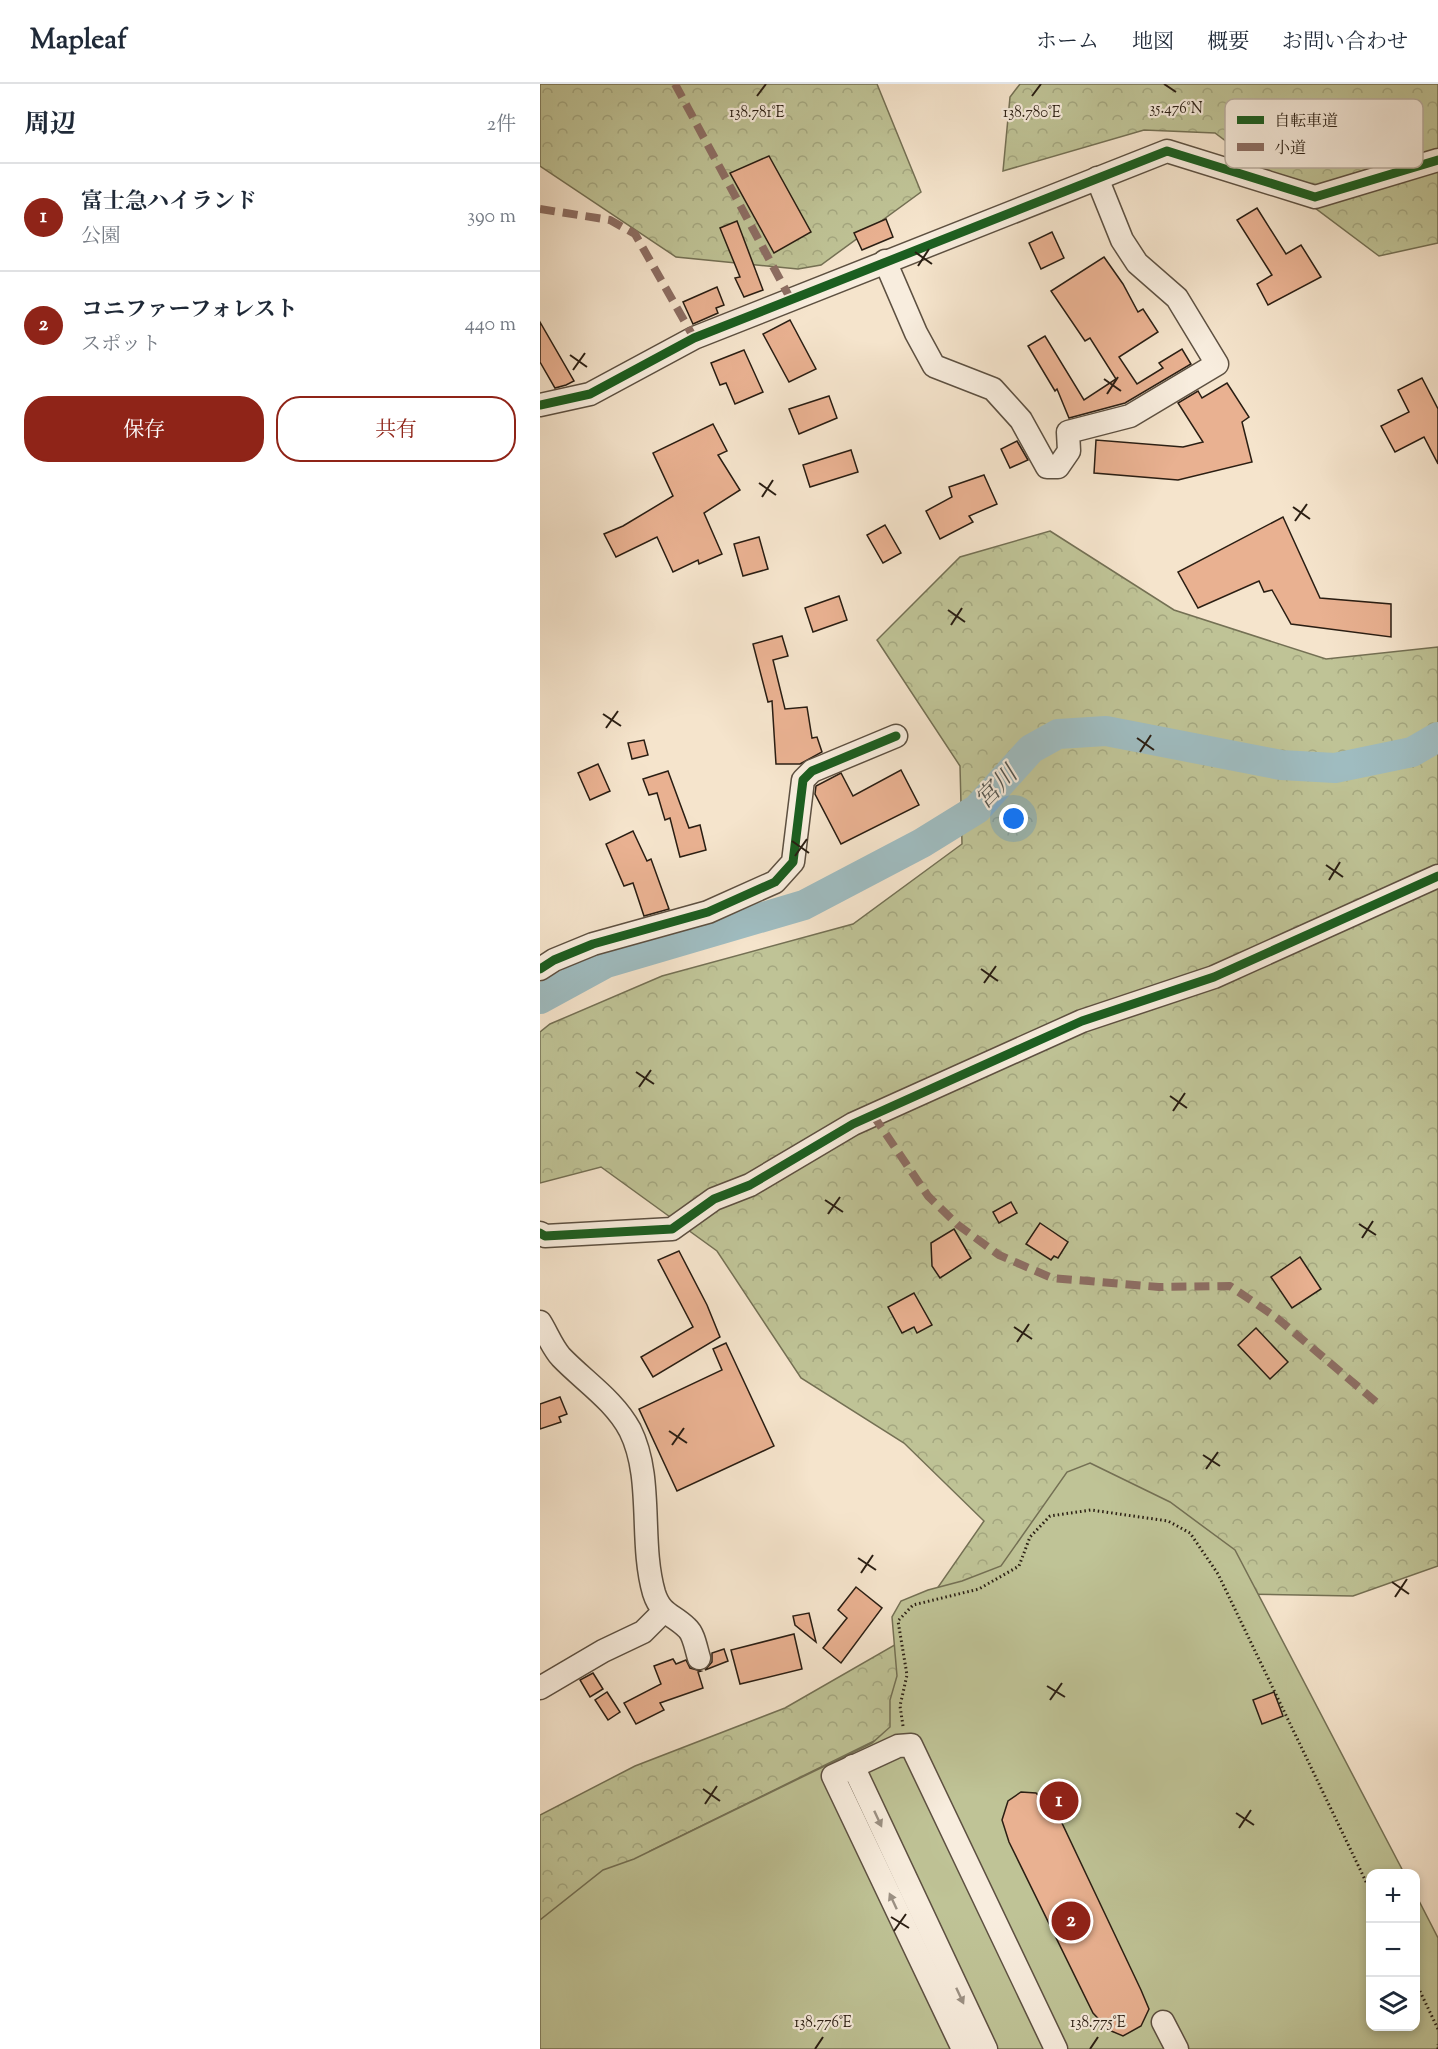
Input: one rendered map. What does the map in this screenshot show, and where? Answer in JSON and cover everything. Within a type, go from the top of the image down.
[{"type":"street","points":[[540,405],[590,394],[694,338],[1167,151],[1315,197],[1411,168]]},
{"type":"street","points":[[1423,165],[1438,160]]},
{"type":"street","points":[[885,261],[916,333],[934,366],[993,389],[1022,420],[1047,467],[1058,467],[1069,451],[1068,432],[1130,416],[1217,364],[1177,298],[1137,263],[1122,240],[1098,178]]},
{"type":"street","points":[[540,969],[554,960],[592,944],[708,912],[775,882],[793,862],[802,780],[812,771],[896,736]]},
{"type":"street","points":[[540,1233],[545,1236],[672,1229],[714,1199],[750,1185],[854,1124],[1082,1021],[1214,977],[1438,876]]},
{"type":"street","points":[[540,1322],[560,1356],[590,1382],[625,1421],[632,1434],[642,1469],[644,1515],[654,1592],[663,1612],[689,1630],[699,1658]]},
{"type":"street","points":[[540,1688],[603,1651],[642,1632],[663,1612]]},
{"type":"street","points":[[843,1771],[910,1745],[1056,2049]]},
{"type":"street","points":[[843,1771],[963,2049]]},
{"type":"street","points":[[843,1771],[986,2049]]},
{"type":"street","points":[[1163,2022],[1177,2049]]},
{"type":"path","points":[[905,1746],[900,1706],[907,1675],[898,1621],[913,1605],[979,1589],[1019,1566],[1030,1537],[1050,1516],[1092,1510],[1168,1521],[1191,1533],[1218,1574],[1366,1880]]},
{"type":"path","points":[[1420,1991],[1438,2029]]},
{"type":"path","points":[[1437,2049],[1438,2043]]},
{"type":"green space","points":[[540,84],[877,84],[921,192],[821,265],[798,269],[676,257],[540,166]]},
{"type":"green space","points":[[1020,84],[1438,84],[1438,243],[1379,256],[1262,168],[1423,168],[1423,99],[1225,99],[1225,140],[1215,133],[1144,130],[1003,171],[1010,97]]},
{"type":"green space","points":[[1050,531],[1174,610],[1326,659],[1438,647],[1438,1566],[1353,1596],[1236,1594],[929,1714],[650,1851],[594,1920],[564,2049],[540,2035],[540,1815],[635,1766],[785,1708],[900,1642],[984,1521],[904,1443],[801,1378],[717,1251],[601,1167],[540,1183],[540,1032],[550,1024],[662,976],[853,924],[962,844],[960,766],[877,640],[960,557]]},
{"type":"green space","points":[[1090,1463],[1170,1502],[1235,1550],[1402,1869],[1366,1869],[1366,2031],[1420,2031],[1420,1903],[1438,1938],[1438,2049],[540,2049],[540,1920],[603,1870],[634,1859],[872,1743],[890,1727],[890,1700],[897,1676],[892,1617],[901,1601],[1001,1566],[1067,1472]]},
{"type":"building","points":[[769,156],[811,232],[774,253],[730,173]]},
{"type":"building","points":[[1257,208],[1286,254],[1301,245],[1321,277],[1268,305],[1257,284],[1272,275],[1237,220]]},
{"type":"building","points":[[886,219],[893,237],[862,250],[854,233]]},
{"type":"building","points":[[737,221],[763,290],[744,297],[735,278],[740,277],[720,228]]},
{"type":"building","points":[[1052,232],[1064,258],[1041,269],[1029,243]]},
{"type":"building","points":[[1104,257],[1123,284],[1138,312],[1143,309],[1158,332],[1119,357],[1137,384],[1163,368],[1159,363],[1182,349],[1191,364],[1125,403],[1069,418],[1057,389],[1055,391],[1028,346],[1045,336],[1084,400],[1116,379],[1090,338],[1085,341],[1051,291]]},
{"type":"building","points":[[717,287],[724,305],[716,308],[718,313],[693,324],[683,302]]},
{"type":"building","points":[[790,320],[816,369],[789,382],[763,334]]},
{"type":"building","points":[[540,322],[574,381],[566,385],[555,388],[540,362]]},
{"type":"building","points":[[744,350],[763,392],[735,404],[726,383],[720,385],[711,363]]},
{"type":"building","points":[[1422,378],[1438,409],[1438,464],[1424,437],[1395,452],[1381,426],[1409,412],[1398,390]]},
{"type":"building","points":[[1227,383],[1249,417],[1242,422],[1252,462],[1178,480],[1094,473],[1096,440],[1183,447],[1203,442],[1178,403],[1198,391],[1202,398]]},
{"type":"building","points":[[829,396],[837,418],[799,434],[789,409]]},
{"type":"building","points":[[713,424],[727,451],[718,455],[740,490],[704,513],[722,554],[699,564],[698,560],[673,572],[657,537],[616,557],[604,534],[623,526],[673,496],[653,453]]},
{"type":"building","points":[[1017,441],[1028,460],[1010,468],[1001,449]]},
{"type":"building","points":[[851,450],[858,472],[810,487],[803,465]]},
{"type":"building","points":[[984,475],[997,504],[969,516],[973,522],[940,539],[926,511],[952,497],[949,487]]},
{"type":"building","points":[[1283,517],[1320,598],[1391,604],[1391,637],[1291,624],[1272,590],[1264,592],[1259,581],[1198,608],[1178,572]]},
{"type":"building","points":[[885,525],[901,553],[883,563],[867,535]]},
{"type":"building","points":[[759,537],[768,569],[743,576],[734,544]]},
{"type":"building","points":[[839,596],[847,620],[813,632],[805,608]]},
{"type":"building","points":[[782,636],[788,656],[773,660],[785,709],[807,707],[812,738],[817,737],[822,752],[800,764],[776,764],[772,701],[768,702],[753,644]]},
{"type":"building","points":[[644,740],[648,755],[632,759],[628,743]]},
{"type":"building","points":[[598,764],[610,791],[590,800],[578,773]]},
{"type":"building","points":[[901,770],[919,805],[841,844],[815,794],[816,786],[841,773],[853,796]]},
{"type":"building","points":[[668,771],[689,828],[700,825],[706,850],[680,857],[670,818],[665,820],[657,793],[649,795],[643,779]]},
{"type":"building","points":[[633,831],[647,861],[651,859],[669,909],[644,916],[633,883],[624,886],[606,844]]},
{"type":"building","points":[[1011,1202],[1017,1213],[999,1223],[993,1212]]},
{"type":"building","points":[[1040,1223],[1068,1242],[1058,1258],[1054,1256],[1051,1260],[1026,1244]]},
{"type":"building","points":[[954,1229],[971,1258],[940,1278],[932,1266],[931,1243]]},
{"type":"building","points":[[679,1251],[707,1305],[720,1337],[653,1377],[641,1357],[693,1327],[658,1260]]},
{"type":"building","points":[[1300,1257],[1321,1289],[1292,1308],[1271,1277]]},
{"type":"building","points":[[914,1293],[932,1325],[917,1333],[914,1327],[902,1333],[888,1307]]},
{"type":"building","points":[[1256,1328],[1288,1362],[1270,1379],[1238,1345]]},
{"type":"building","points":[[726,1343],[774,1446],[677,1491],[639,1409],[722,1370],[713,1349]]},
{"type":"building","points":[[560,1397],[567,1414],[559,1417],[561,1422],[540,1429],[540,1404]]},
{"type":"building","points":[[856,1587],[882,1608],[841,1663],[823,1648],[847,1618],[838,1610]]},
{"type":"building","points":[[809,1613],[816,1642],[795,1625],[793,1616]]},
{"type":"building","points":[[794,1634],[802,1669],[740,1684],[731,1650]]},
{"type":"building","points":[[724,1649],[728,1661],[705,1670],[712,1662],[712,1653]]},
{"type":"building","points":[[673,1659],[676,1664],[686,1660],[690,1668],[701,1671],[698,1672],[703,1688],[660,1703],[664,1710],[636,1724],[624,1703],[661,1684],[654,1666]]},
{"type":"building","points":[[593,1673],[603,1689],[590,1697],[580,1680]]},
{"type":"building","points":[[607,1692],[620,1712],[608,1720],[595,1700]]},
{"type":"building","points":[[1274,1692],[1283,1716],[1262,1724],[1253,1700]]},
{"type":"building","points":[[1021,1792],[1036,1793],[1060,1819],[1149,2009],[1141,2026],[1123,2036],[1109,2030],[1093,2013],[1009,1842],[1002,1820],[1008,1801]]},
{"type":"waterway","name":"宮川","points":[[540,999],[606,963],[804,905],[922,843],[977,809],[1031,749],[1058,734],[1106,731],[1281,765],[1335,768],[1412,752],[1438,737]]},
{"type":"marked path","points":[[675,84],[790,298]]},
{"type":"marked path","points":[[540,209],[610,220],[635,234],[694,338]]},
{"type":"marked path","points":[[873,1115],[928,1196],[958,1225],[999,1255],[1052,1278],[1159,1287],[1230,1286],[1277,1318],[1382,1407]]},
{"type":"cycle path","points":[[540,405],[590,394],[694,338],[1167,151],[1315,197],[1411,168]]},
{"type":"cycle path","points":[[1423,165],[1438,160]]},
{"type":"cycle path","points":[[540,969],[554,960],[593,944],[708,912],[775,882],[793,862],[803,780],[812,771],[896,736]]},
{"type":"cycle path","points":[[540,1233],[545,1236],[672,1229],[714,1199],[750,1185],[853,1124],[1082,1021],[1214,977],[1438,876]]},
{"type":"place","name":"富士急ハイランド","points":[[1059,1801]]},
{"type":"place","name":"コニファーフォレスト","points":[[1071,1921]]}]
